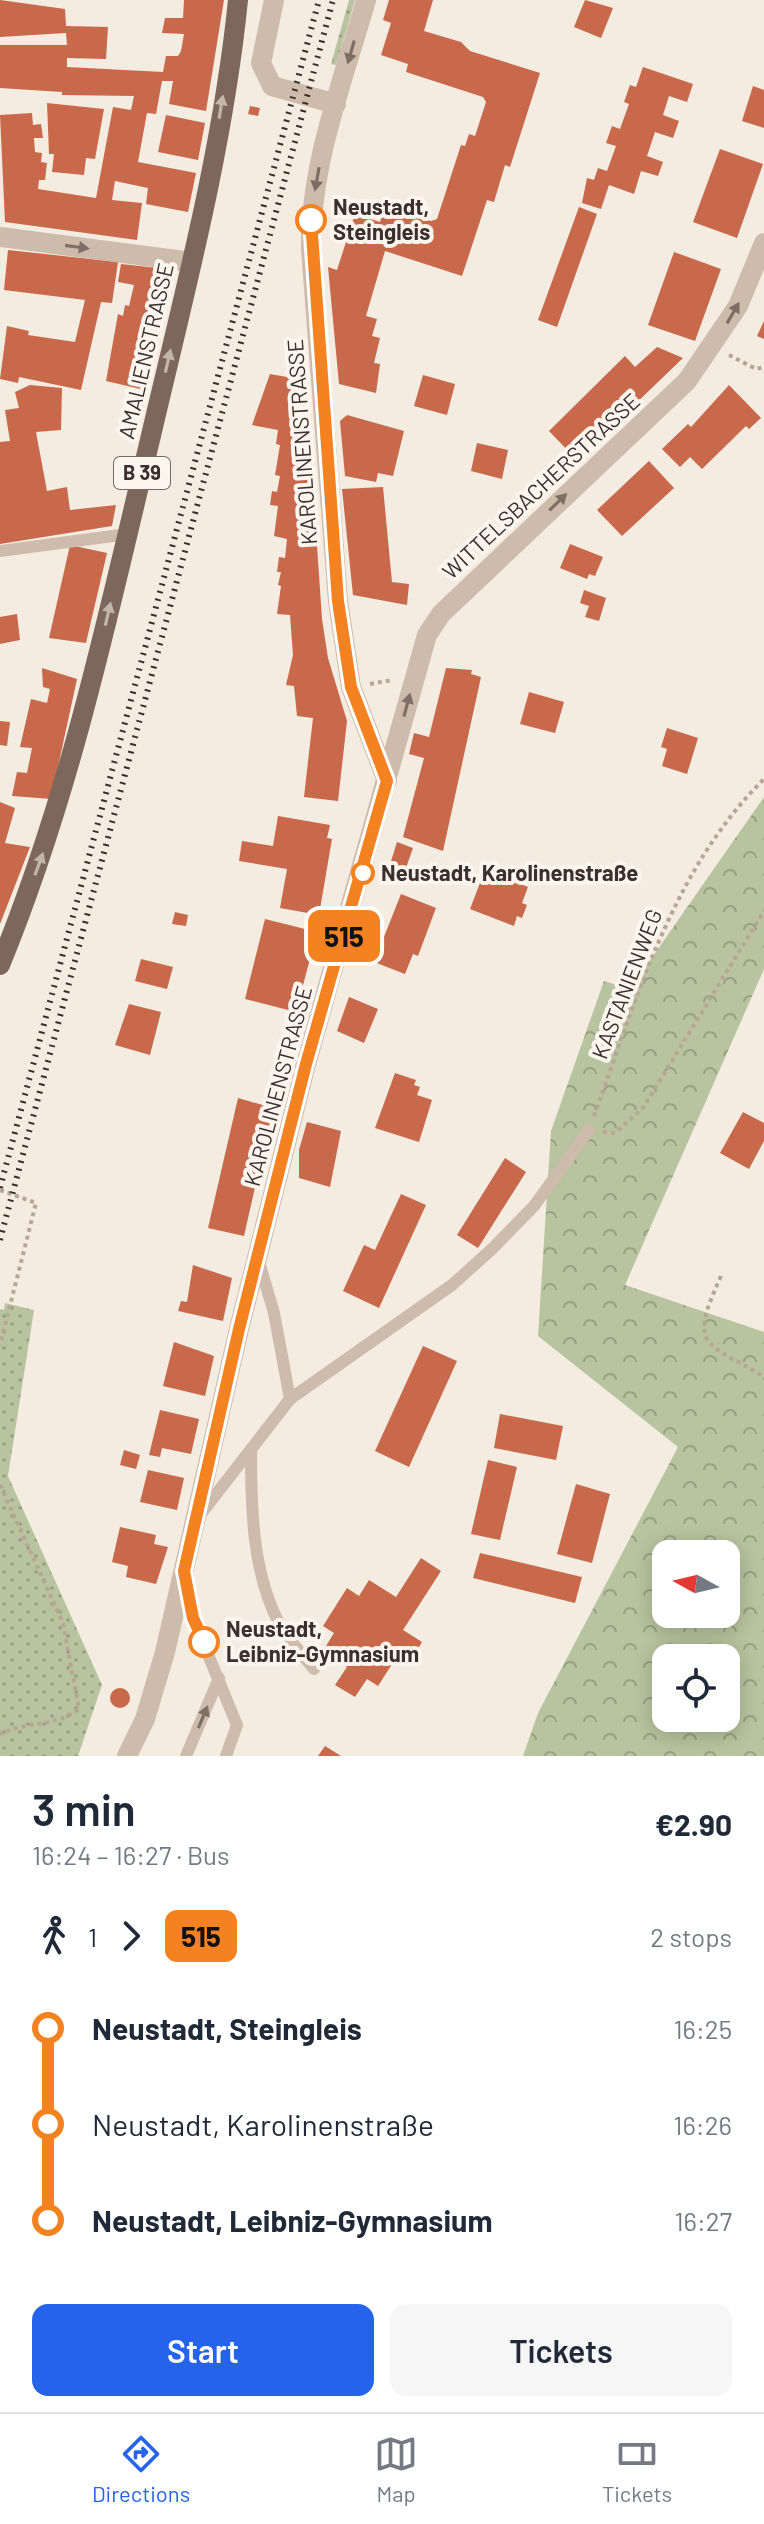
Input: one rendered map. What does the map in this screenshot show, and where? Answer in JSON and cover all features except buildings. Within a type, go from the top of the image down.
[{"type":"main road","name":"AMALIENSTRASSE","points":[[0,965],[56,816],[128,534],[192,262],[215,148],[238,0]]},
{"type":"street","points":[[274,0],[261,63],[272,86],[336,104]]},
{"type":"street","name":"KAROLINENSTRASSE","points":[[127,1756],[145,1719],[184,1571],[306,1064],[387,781],[351,687],[338,601],[311,249],[317,172],[366,0]]},
{"type":"street","points":[[0,237],[192,262]]},
{"type":"street","name":"WITTELSBACHERSTRASSE","points":[[387,781],[427,635],[441,614],[687,381],[738,306],[764,243]]},
{"type":"lane","points":[[0,551],[128,534]]},
{"type":"lane","points":[[195,1522],[290,1399],[452,1285],[534,1206],[589,1130]]},
{"type":"lane","points":[[258,1259],[274,1313],[290,1399]]},
{"type":"lane","points":[[251,1450],[251,1520],[265,1583],[280,1625],[314,1669]]},
{"type":"lane","points":[[184,1571],[193,1618],[220,1677],[237,1725],[226,1756]]},
{"type":"lane","points":[[186,1756],[220,1677]]},
{"type":"path","points":[[713,346],[756,369],[764,367]]},
{"type":"path","points":[[351,687],[415,676]]},
{"type":"path","name":"KASTANIENWEG","points":[[589,1130],[656,943],[684,887],[717,836],[764,779]]},
{"type":"path","points":[[589,1130],[615,1133],[643,1108],[764,911]]},
{"type":"path","points":[[0,1190],[36,1203],[0,1345]]},
{"type":"path","points":[[721,1276],[704,1312],[703,1332],[709,1345],[764,1377]]},
{"type":"path","points":[[0,1485],[63,1623],[79,1709],[61,1722],[23,1724],[0,1734]]},
{"type":"green space","points":[[349,0],[355,0],[336,65],[331,64]]},
{"type":"green space","points":[[764,797],[764,969],[625,1285],[764,1332],[764,1756],[523,1756],[538,1713],[678,1447],[538,1336],[551,1131],[604,981],[630,989]]},
{"type":"green space","points":[[5,1303],[34,1310],[8,1476],[102,1685],[78,1756],[0,1756],[0,1309],[4,1310]]},
{"type":"railway","points":[[0,1188],[319,0]]},
{"type":"railway","points":[[0,1240],[333,0]]},
{"type":"bus line","name":"515","points":[[204,1642],[193,1618],[184,1571],[239,1329],[306,1064],[387,781],[351,687],[338,601],[311,220]]},
{"type":"place","name":"Neustadt, Steingleis","points":[[311,220]]},
{"type":"place","name":"Neustadt, Karolinenstraße","points":[[363,873]]},
{"type":"place","name":"Neustadt, Leibniz-Gymnasium","points":[[204,1642]]}]
